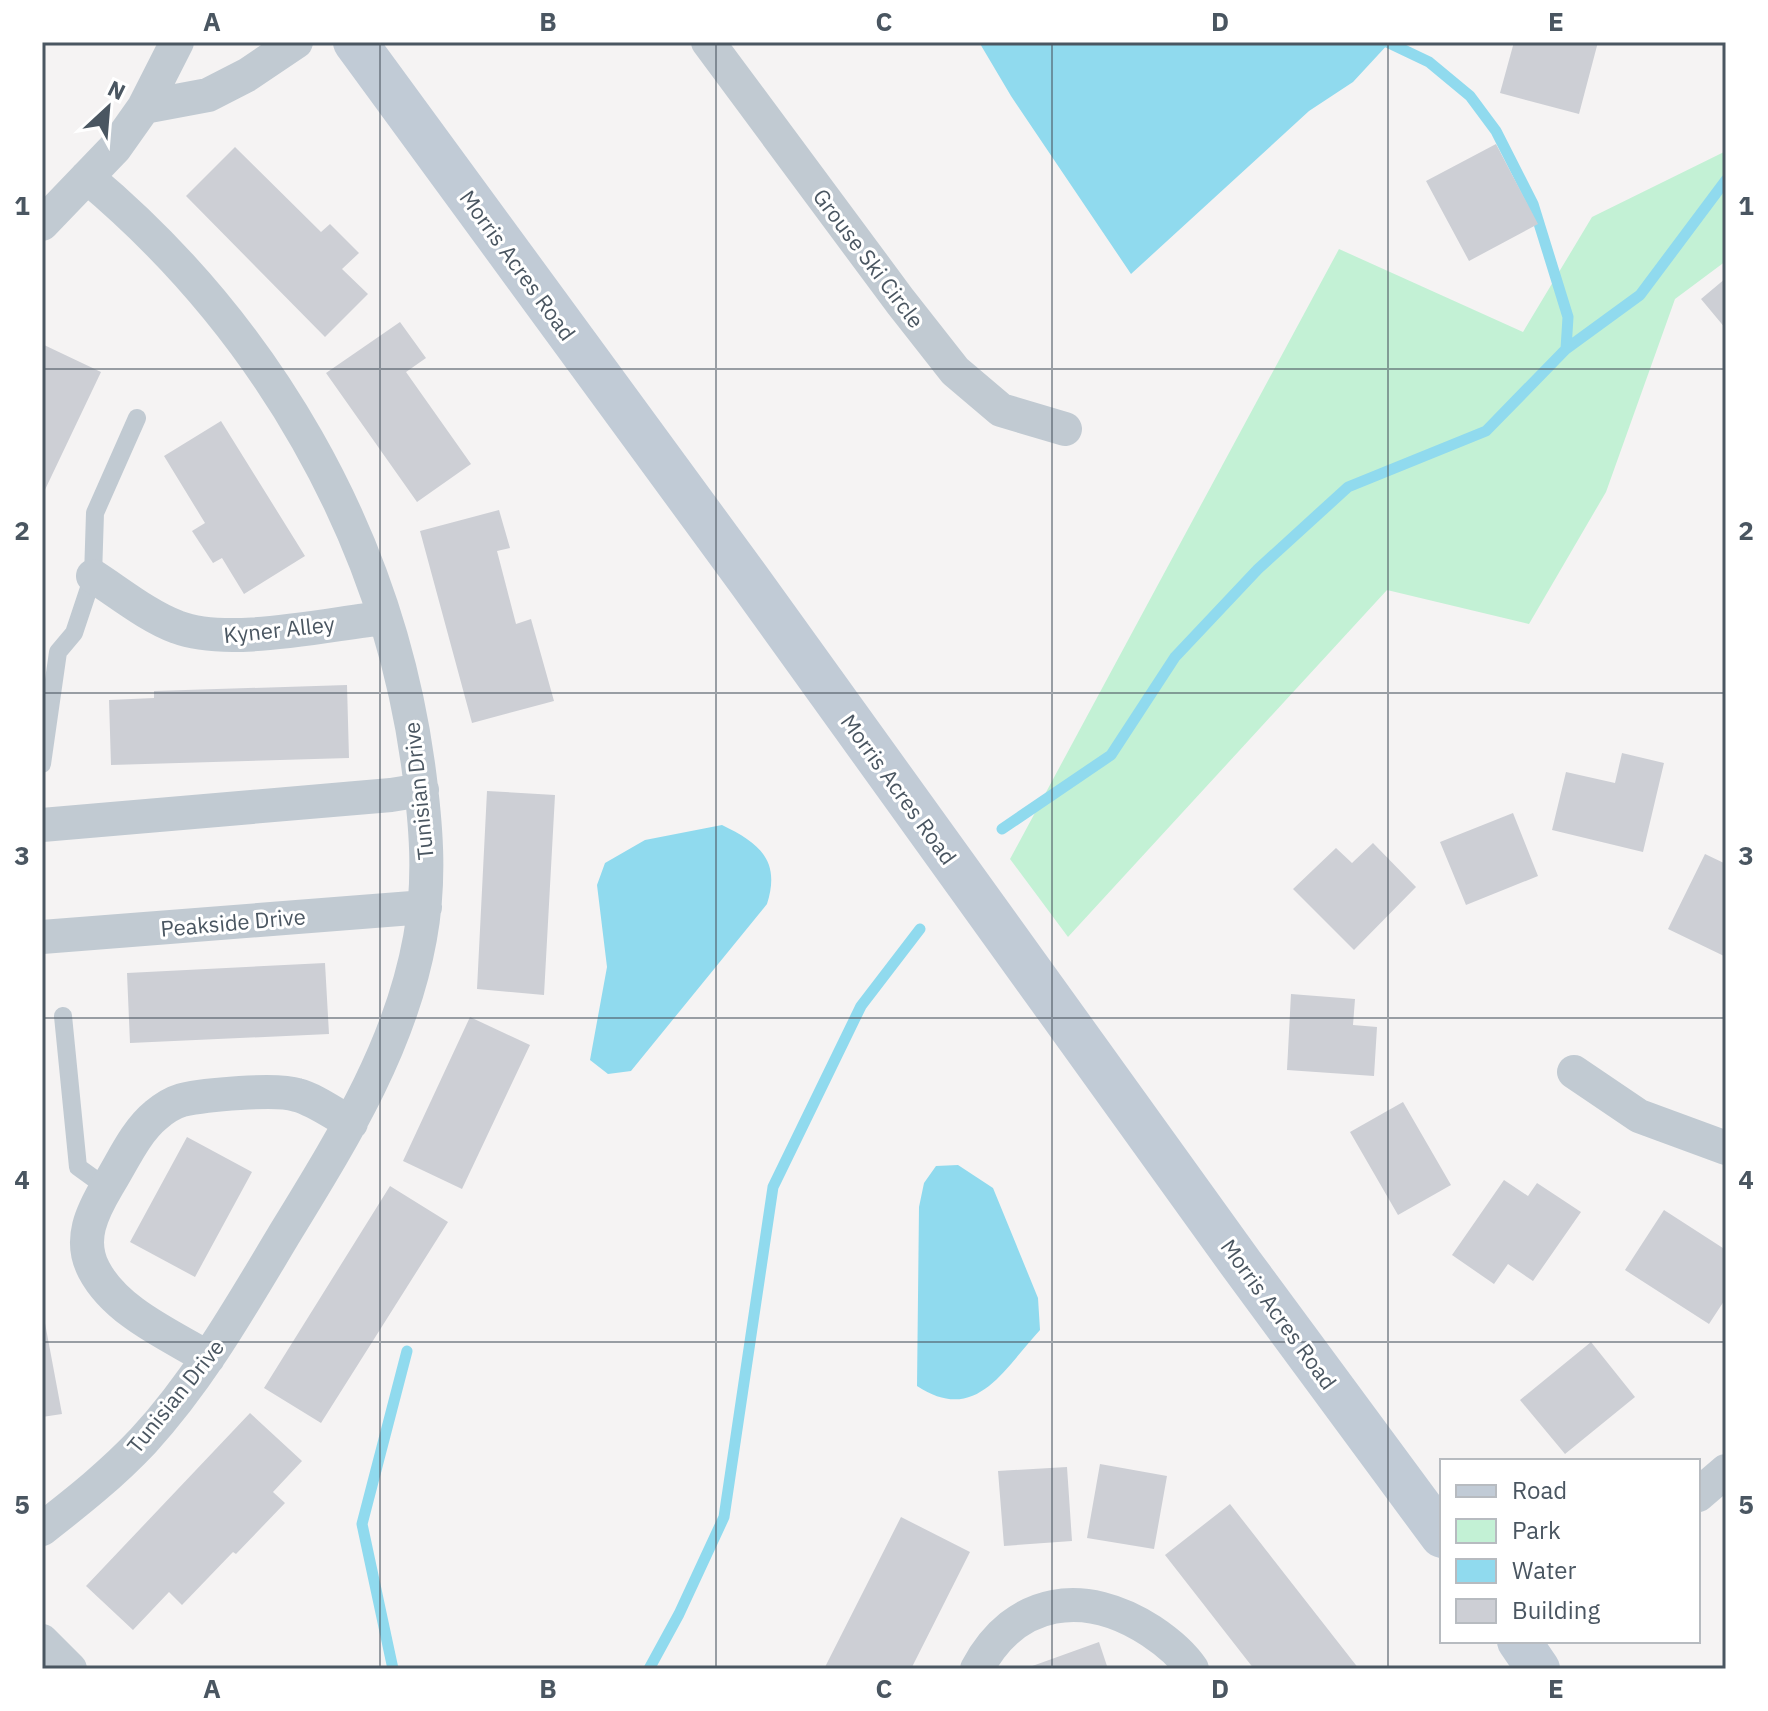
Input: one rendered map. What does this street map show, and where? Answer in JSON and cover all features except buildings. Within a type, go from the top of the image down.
[{"type":"street","points":[[42,224],[115,148],[144,107],[177,42]]},
{"type":"street","points":[[144,107],[208,95],[247,75],[296,42]]},
{"type":"street","name":"Morris Acres Road","points":[[355,42],[1440,1533]]},
{"type":"street","name":"Grouse Ski Circle","points":[[708,42],[955,371],[1001,410],[1065,429]]},
{"type":"street","name":"Tunisian Drive","points":[[42,1529],[98,1485],[142,1442],[208,1358],[351,1123],[377,1073],[409,988],[425,907],[428,850],[413,726],[401,674],[350,525],[301,425],[238,332],[195,281],[121,205],[87,177]]},
{"type":"street","name":"Kyner Alley","points":[[93,576],[174,626],[207,634],[233,636],[384,618]]},
{"type":"street","points":[[42,825],[422,790]]},
{"type":"street","name":"Peakside Drive","points":[[42,937],[425,907]]},
{"type":"street","points":[[1574,1072],[1639,1116],[1726,1148]]},
{"type":"street","points":[[208,1358],[125,1306],[111,1294],[93,1270],[88,1254],[88,1228],[92,1213],[107,1188],[149,1120],[186,1099],[292,1093],[351,1123]]},
{"type":"street","points":[[1700,1493],[1726,1471]]},
{"type":"street","points":[[977,1669],[984,1654],[1003,1632],[1027,1615],[1074,1603],[1105,1608],[1134,1620],[1160,1638],[1192,1669]]},
{"type":"street","points":[[42,1641],[70,1669]]},
{"type":"street","points":[[1520,1643],[1538,1669]]},
{"type":"lane","points":[[42,764],[58,652],[74,633],[93,576],[95,513],[137,418]]},
{"type":"lane","points":[[63,1016],[78,1167],[107,1188]]},
{"type":"green space","points":[[1726,151],[1726,261],[1675,299],[1606,492],[1529,624],[1387,590],[1068,937],[1010,859],[1339,249],[1523,332],[1592,217]]},
{"type":"water","points":[[979,42],[1390,42],[1353,82],[1309,111],[1131,274],[1011,96]]},
{"type":"water","points":[[722,825],[747,839],[764,855],[771,876],[767,904],[631,1071],[608,1074],[590,1060],[607,967],[597,885],[605,863],[645,840]]},
{"type":"water","points":[[958,1165],[993,1188],[1038,1298],[1040,1330],[987,1388],[972,1396],[956,1399],[938,1396],[917,1386],[919,1207],[924,1183],[936,1166]]},
{"type":"waterway","points":[[1387,42],[1429,62],[1470,96],[1496,131],[1533,204],[1568,317],[1566,349]]},
{"type":"waterway","points":[[1002,829],[1111,755],[1175,657],[1258,569],[1348,487],[1486,431],[1566,349],[1640,295],[1726,180]]},
{"type":"waterway","points":[[649,1669],[679,1614],[724,1517],[773,1187],[861,1006],[920,929]]},
{"type":"waterway","points":[[393,1669],[362,1524],[407,1351]]}]
